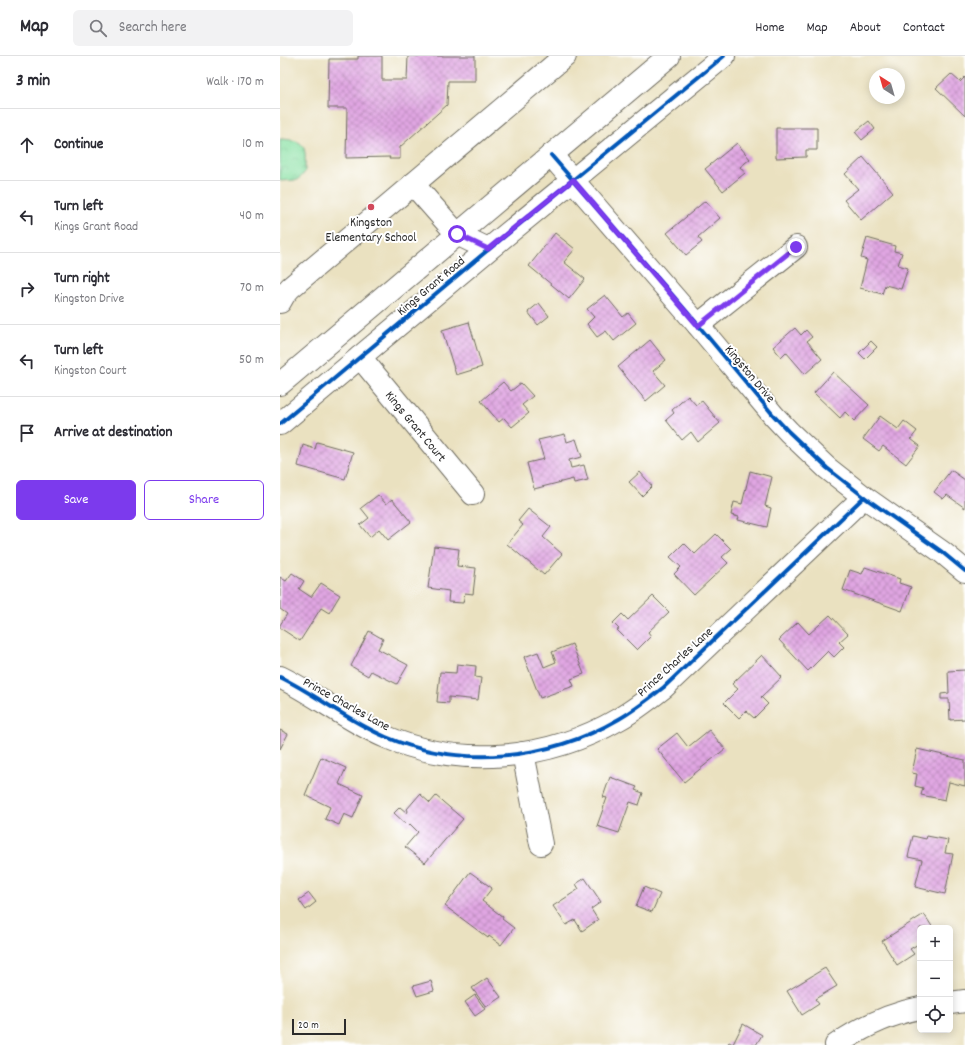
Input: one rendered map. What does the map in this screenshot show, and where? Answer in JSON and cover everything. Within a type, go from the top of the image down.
[{"type":"street","points":[[282,298],[290,288],[565,56]]},
{"type":"street","name":"Kings Grant Road","points":[[280,384],[669,56]]},
{"type":"street","name":"Kings Grant Road","points":[[280,424],[488,249],[724,56]]},
{"type":"street","name":"Kingston Drive","points":[[551,156],[789,432],[827,468],[864,497],[942,552],[965,571]]},
{"type":"street","points":[[413,184],[457,234],[488,249]]},
{"type":"street","points":[[698,326],[796,247]]},
{"type":"street","name":"Kings Grant Court","points":[[360,357],[473,494]]},
{"type":"street","name":"Prince Charles Lane","points":[[280,678],[319,699],[356,723],[386,737],[418,748],[451,754],[478,756],[511,755],[538,751],[571,741],[620,719],[664,687],[864,497]]},
{"type":"street","points":[[523,753],[541,844]]},
{"type":"street","points":[[953,1003],[965,1001]]},
{"type":"street","points":[[836,1045],[854,1032],[874,1022],[901,1012],[917,1009]]},
{"type":"green space","points":[[280,139],[296,141],[301,144],[305,151],[305,172],[298,180],[280,181]]},
{"type":"building","points":[[358,56],[382,56],[382,80],[407,80],[408,56],[475,56],[475,81],[448,81],[447,105],[400,147],[400,159],[389,159],[390,157],[346,158],[347,108],[328,108],[329,59],[358,59]]},
{"type":"building","points":[[951,74],[960,82],[965,77],[965,116],[936,88]]},
{"type":"building","points":[[869,121],[875,129],[862,140],[855,132]]},
{"type":"building","points":[[776,128],[817,128],[817,150],[806,150],[806,157],[776,158]]},
{"type":"building","points":[[737,143],[750,159],[740,167],[745,173],[723,191],[705,169]]},
{"type":"building","points":[[863,157],[893,192],[861,220],[844,200],[858,189],[845,174]]},
{"type":"building","points":[[705,201],[720,218],[698,237],[702,242],[686,255],[667,233]]},
{"type":"building","points":[[555,233],[575,249],[564,262],[585,279],[569,299],[529,266]]},
{"type":"building","points":[[867,238],[895,246],[894,251],[902,253],[898,265],[908,268],[901,289],[885,285],[882,294],[860,288],[867,260],[861,258]]},
{"type":"building","points":[[605,295],[623,317],[628,313],[636,323],[614,341],[606,331],[597,337],[587,324],[594,317],[587,309]]},
{"type":"building","points":[[539,303],[549,316],[538,325],[528,312]]},
{"type":"building","points":[[469,322],[482,367],[456,375],[442,330]]},
{"type":"building","points":[[795,328],[801,335],[806,330],[812,337],[807,341],[822,359],[805,374],[786,352],[781,357],[773,347]]},
{"type":"building","points":[[650,340],[666,360],[653,371],[665,385],[646,401],[618,367]]},
{"type":"building","points":[[871,341],[877,347],[865,359],[859,353]]},
{"type":"building","points":[[833,372],[869,405],[854,421],[845,412],[840,418],[814,393]]},
{"type":"building","points":[[503,382],[511,391],[521,383],[533,396],[522,405],[529,413],[512,427],[504,418],[499,422],[481,401]]},
{"type":"building","points":[[688,396],[696,405],[702,401],[720,423],[698,442],[691,432],[682,440],[666,420],[674,413],[672,410]]},
{"type":"building","points":[[880,416],[898,429],[904,421],[917,431],[911,439],[920,446],[906,464],[883,446],[879,451],[863,439]]},
{"type":"building","points":[[565,434],[567,442],[576,439],[582,457],[569,460],[571,468],[584,465],[588,480],[574,483],[573,479],[534,489],[527,463],[544,459],[538,440]]},
{"type":"building","points":[[317,442],[353,452],[345,479],[298,466],[303,445],[315,449]]},
{"type":"building","points":[[951,470],[965,480],[965,508],[947,495],[943,499],[934,492]]},
{"type":"building","points":[[750,471],[772,477],[765,506],[771,508],[767,527],[738,520],[739,517],[731,515],[734,502],[742,504]]},
{"type":"building","points":[[640,472],[652,486],[642,496],[629,482]]},
{"type":"building","points":[[378,495],[386,504],[392,499],[411,522],[388,540],[379,529],[370,537],[360,525],[369,518],[361,508]]},
{"type":"building","points":[[528,509],[551,527],[543,537],[562,554],[544,575],[507,544],[523,525],[518,521]]},
{"type":"building","points":[[716,534],[731,549],[722,557],[728,563],[694,595],[674,574],[681,567],[670,557],[684,543],[695,554]]},
{"type":"building","points":[[434,546],[459,549],[457,566],[476,568],[473,594],[465,593],[463,603],[448,602],[449,591],[428,588]]},
{"type":"building","points":[[865,567],[900,579],[899,583],[911,587],[902,611],[843,590],[850,570],[862,574]]},
{"type":"building","points":[[292,573],[304,581],[299,589],[311,597],[321,583],[340,595],[329,613],[321,608],[300,641],[280,628],[280,625],[287,614],[280,609],[280,577],[286,581]]},
{"type":"building","points":[[653,596],[669,612],[648,632],[651,636],[637,650],[617,630],[619,629],[613,623],[622,614],[628,620]]},
{"type":"building","points":[[830,615],[848,634],[839,642],[844,647],[834,657],[828,651],[808,671],[779,640],[798,622],[809,634]]},
{"type":"building","points":[[369,631],[383,639],[378,649],[408,665],[397,684],[371,671],[368,676],[351,666]]},
{"type":"building","points":[[572,644],[584,674],[571,679],[574,686],[540,698],[524,657],[538,652],[544,667],[556,662],[552,652]]},
{"type":"building","points":[[762,655],[782,677],[761,697],[768,704],[754,718],[746,711],[739,718],[724,703],[738,689],[732,684]]},
{"type":"building","points":[[457,664],[476,666],[475,677],[481,678],[478,700],[449,697],[449,703],[437,702],[440,672],[456,673]]},
{"type":"building","points":[[965,670],[965,719],[950,720],[949,699],[941,699],[941,694],[949,693],[948,671]]},
{"type":"building","points":[[280,730],[288,734],[280,749]]},
{"type":"building","points":[[709,730],[725,749],[684,782],[657,749],[677,733],[688,747]]},
{"type":"building","points":[[917,749],[965,760],[965,786],[949,782],[945,800],[921,795],[923,788],[915,786],[917,774],[912,773]]},
{"type":"building","points":[[321,757],[346,768],[339,784],[363,795],[353,818],[344,814],[339,825],[325,819],[330,807],[305,795]]},
{"type":"building","points":[[610,777],[637,787],[635,790],[643,793],[639,805],[630,802],[619,833],[597,826],[607,798],[603,797]]},
{"type":"building","points":[[420,794],[430,803],[436,796],[463,819],[425,863],[405,847],[418,832],[410,824],[408,826],[394,813],[400,807],[407,813],[407,809]]},
{"type":"building","points":[[913,836],[926,839],[927,836],[948,840],[945,853],[953,854],[945,894],[915,887],[922,860],[908,857]]},
{"type":"building","points":[[470,872],[492,888],[482,901],[503,917],[502,919],[514,928],[501,945],[489,936],[488,938],[445,906]]},
{"type":"building","points":[[585,878],[601,902],[591,909],[598,920],[582,931],[575,920],[566,925],[553,906],[579,889],[576,884]]},
{"type":"building","points":[[644,887],[660,894],[652,912],[636,906]]},
{"type":"building","points":[[309,893],[316,902],[306,910],[299,900]]},
{"type":"building","points":[[924,914],[931,925],[917,925],[917,945],[910,949],[914,954],[897,965],[882,941]]},
{"type":"building","points":[[825,968],[837,986],[815,999],[819,1004],[802,1015],[787,991]]},
{"type":"building","points":[[487,978],[501,997],[486,1007],[472,988]]},
{"type":"building","points":[[431,981],[434,991],[417,996],[413,986]]},
{"type":"building","points":[[475,995],[485,1009],[475,1016],[465,1002]]},
{"type":"building","points":[[743,1024],[762,1035],[756,1045],[727,1045],[729,1042],[733,1044]]},
{"type":"cycle path","points":[[280,424],[501,239],[724,56]]},
{"type":"cycle path","points":[[551,155],[789,432],[827,468],[864,497],[942,552],[965,571]]},
{"type":"cycle path","points":[[280,677],[372,731],[415,747],[444,753],[474,756],[504,755],[534,751],[564,744],[592,733],[619,719],[637,708],[664,687],[864,497]]},
{"type":"place","name":"Kingston Elementary School","points":[[371,207]]},
{"type":"route","points":[[457,234],[488,249],[573,180],[698,326],[796,247]]}]
